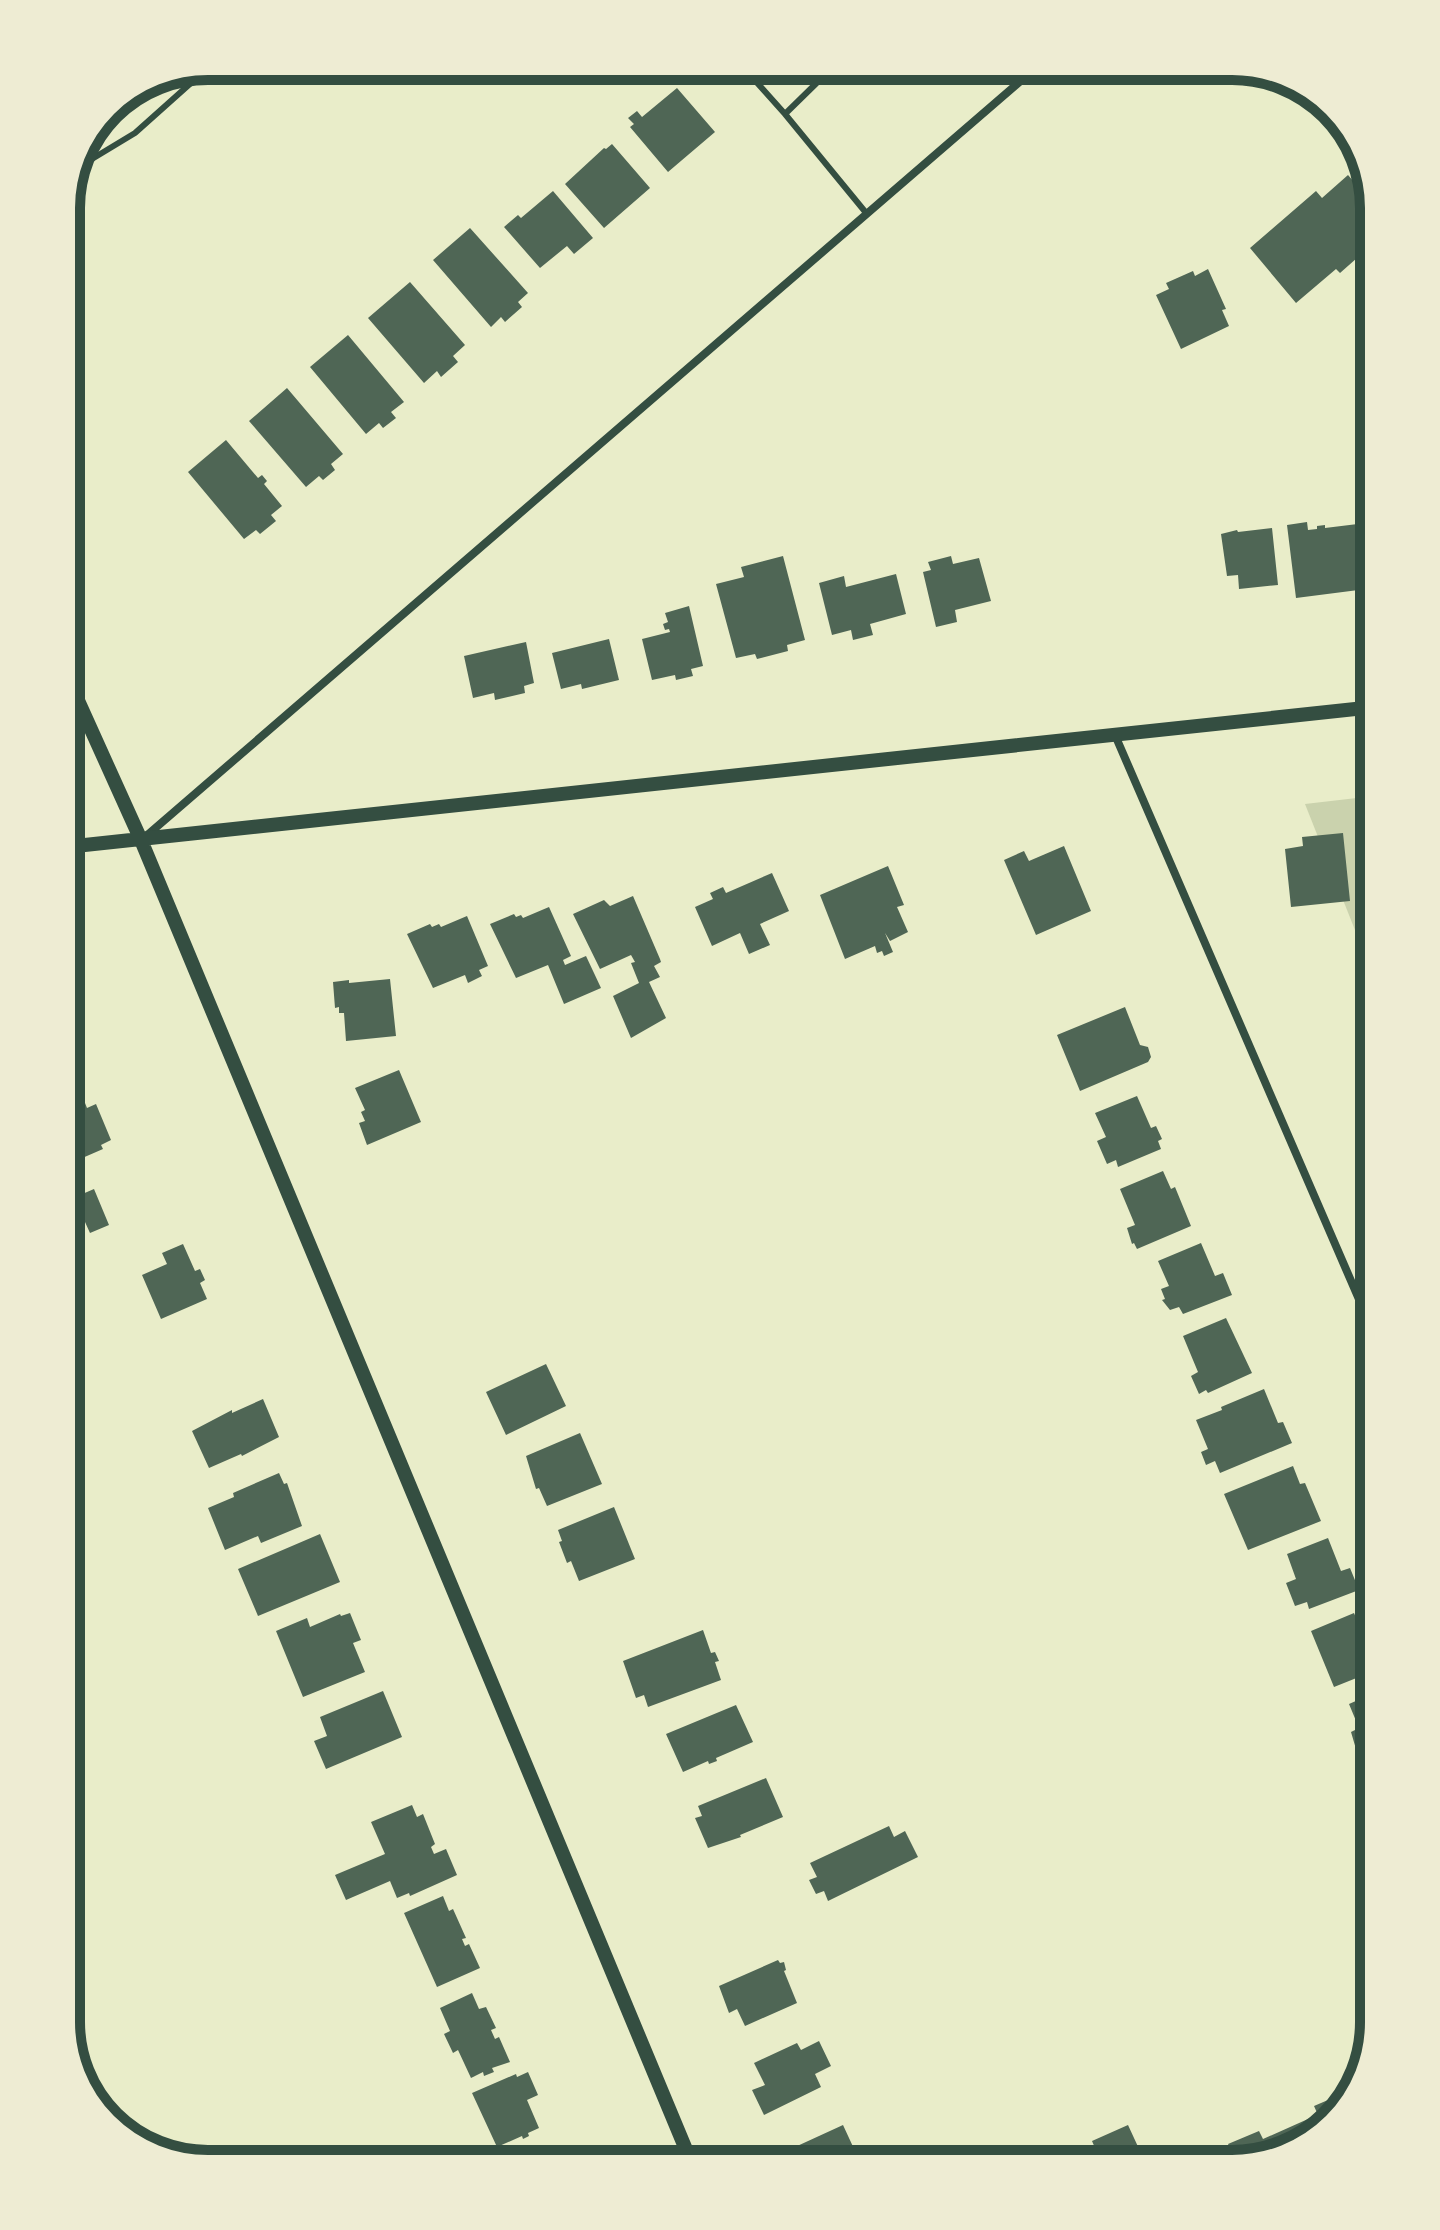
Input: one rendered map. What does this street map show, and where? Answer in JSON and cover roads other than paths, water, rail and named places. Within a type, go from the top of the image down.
[{"type":"street","points":[[141,840],[1022,80]]},
{"type":"street","points":[[80,705],[141,840],[686,2150]]},
{"type":"street","points":[[80,846],[1360,709]]},
{"type":"street","points":[[1115,735],[1360,1302]]},
{"type":"lane","points":[[755,80],[867,214]]},
{"type":"lane","points":[[810,80],[814,85]]},
{"type":"lane","points":[[785,114],[819,80]]},
{"type":"lane","points":[[89,161],[135,133],[193,81]]}]
